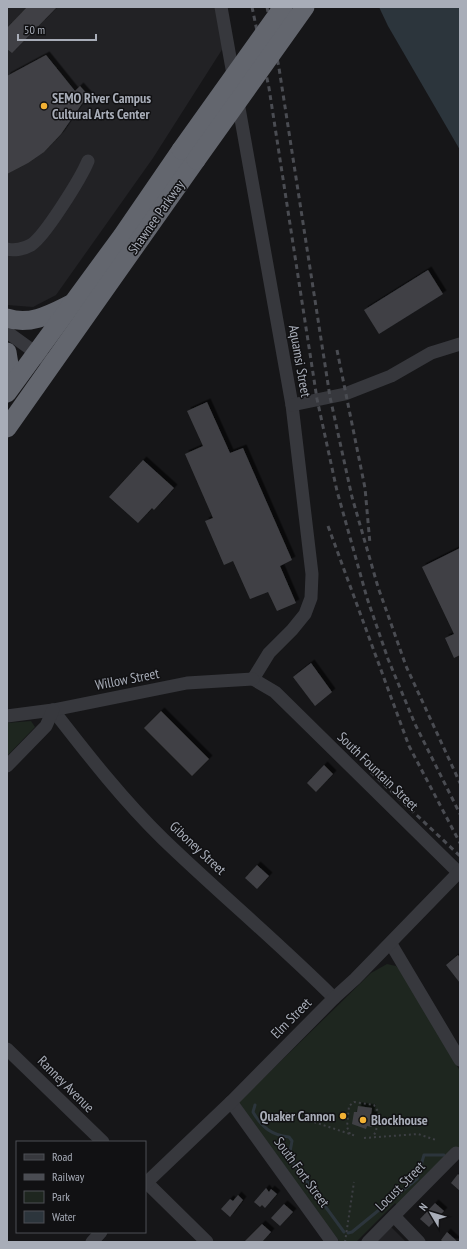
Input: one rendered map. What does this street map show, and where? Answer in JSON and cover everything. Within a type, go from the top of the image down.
[{"type":"highway","name":"Shawnee Parkway","points":[[7,428],[52,365],[189,155],[283,7]]},
{"type":"highway","name":"Shawnee Parkway","points":[[7,394],[74,302],[306,7]]},
{"type":"highway","points":[[7,318],[30,321],[49,315],[74,302]]},
{"type":"highway","points":[[7,352],[10,372],[7,386]]},
{"type":"street","name":"Aquamsi Street","points":[[221,7],[292,405],[312,574],[311,598],[305,614],[292,630],[269,653],[253,679]]},
{"type":"street","points":[[7,249],[20,249],[31,245],[40,237],[55,217],[88,161]]},
{"type":"street","points":[[7,332],[52,365]]},
{"type":"street","points":[[292,405],[352,391],[391,376],[431,353],[460,344]]},
{"type":"street","name":"South Fountain Street","points":[[253,679],[275,692],[459,872]]},
{"type":"street","name":"Willow Street","points":[[7,716],[53,710],[187,683],[253,679]]},
{"type":"street","points":[[7,766],[46,726],[53,710]]},
{"type":"street","name":"Giboney Street","points":[[53,710],[104,776],[163,838],[296,960],[334,998]]},
{"type":"street","name":"Elm Street","points":[[146,1182],[231,1102],[334,998],[391,944],[459,872]]},
{"type":"street","points":[[391,944],[460,1060]]},
{"type":"street","name":"Ranney Avenue","points":[[7,1049],[101,1141]]},
{"type":"street","name":"South Fort Street","points":[[231,1102],[332,1242]]},
{"type":"street","name":"Locust Street","points":[[368,1242],[456,1153]]},
{"type":"street","points":[[146,1184],[207,1242]]},
{"type":"street","points":[[394,1216],[419,1242]]},
{"type":"street","points":[[92,1242],[100,1233]]},
{"type":"path","points":[[350,1134],[347,1127],[349,1106],[354,1102],[369,1104],[377,1108],[378,1123],[373,1137]]},
{"type":"path","points":[[281,1111],[356,1136]]},
{"type":"path","points":[[364,1138],[418,1134],[436,1140]]},
{"type":"path","points":[[345,1242],[354,1182]]},
{"type":"shaded area","points":[[7,7],[215,7],[223,48],[153,158],[56,295],[33,307],[7,305]]},
{"type":"shaded area","points":[[390,1226],[406,1242],[375,1242]]},
{"type":"green space","points":[[31,721],[35,727],[7,756],[7,723]]},
{"type":"green space","points":[[387,964],[396,966],[401,971],[460,1071],[460,1147],[399,1207],[395,1203],[356,1242],[340,1242],[239,1109],[239,1102],[371,973]]},
{"type":"water","points":[[379,7],[460,7],[460,150],[388,26]]},
{"type":"building","points":[[27,7],[57,7],[12,53],[7,49],[7,28]]},
{"type":"building","name":"SEMO River Campus Cultural Arts Center","points":[[46,55],[75,91],[80,86],[88,95],[61,134],[44,152],[28,163],[7,174],[7,76]]},
{"type":"building","points":[[428,270],[443,294],[379,334],[364,310]]},
{"type":"building","points":[[207,402],[230,453],[243,448],[292,560],[280,566],[296,603],[277,611],[268,592],[250,599],[233,561],[224,565],[205,521],[213,518],[185,454],[203,446],[187,411]]},
{"type":"building","points":[[143,460],[174,488],[154,510],[152,508],[138,523],[109,497]]},
{"type":"building","points":[[460,548],[460,655],[454,658],[445,638],[454,634],[422,567]]},
{"type":"building","points":[[311,663],[332,692],[315,706],[293,677]]},
{"type":"building","points":[[161,711],[209,759],[192,776],[144,728]]},
{"type":"building","points":[[324,765],[333,774],[316,792],[307,783]]},
{"type":"building","points":[[257,865],[269,876],[257,889],[245,878]]},
{"type":"building","points":[[458,955],[460,958],[460,983],[446,965]]},
{"type":"building","name":"Blockhouse","points":[[358,1106],[372,1108],[371,1115],[374,1115],[372,1127],[367,1126],[366,1129],[352,1124],[354,1112],[357,1112]]},
{"type":"building","points":[[458,1174],[460,1176],[460,1191],[451,1183]]},
{"type":"building","points":[[266,1188],[269,1192],[271,1189],[277,1194],[265,1208],[262,1205],[260,1207],[254,1202]]},
{"type":"building","points":[[238,1195],[243,1200],[230,1217],[221,1209],[230,1199],[233,1201]]},
{"type":"building","points":[[435,1203],[444,1211],[429,1227],[420,1219]]},
{"type":"building","points":[[284,1204],[293,1212],[280,1226],[271,1218]]},
{"type":"building","points":[[262,1224],[271,1232],[262,1242],[245,1241]]},
{"type":"building","points":[[447,1232],[458,1242],[443,1242],[441,1240]]},
{"type":"waterway","points":[[255,1105],[253,1112],[268,1130],[289,1137],[292,1141],[289,1157],[344,1232]]},
{"type":"waterway","points":[[348,1233],[352,1232],[417,1179],[424,1155],[444,1155]]},
{"type":"railway","points":[[252,7],[269,88],[317,399],[337,491],[367,598],[388,659],[415,724],[460,814]]},
{"type":"railway","points":[[267,7],[279,68],[330,397],[352,497],[378,587],[406,666],[460,783]]},
{"type":"railway","points":[[337,350],[365,488],[370,544]]},
{"type":"railway","points":[[328,526],[409,746],[460,843]]},
{"type":"railway","points":[[371,772],[460,856]]},
{"type":"place","name":"SEMO River Campus Cultural Arts Center","points":[[44,106]]},
{"type":"place","name":"Quaker Cannon","points":[[343,1116]]},
{"type":"place","name":"Blockhouse","points":[[363,1120]]}]
